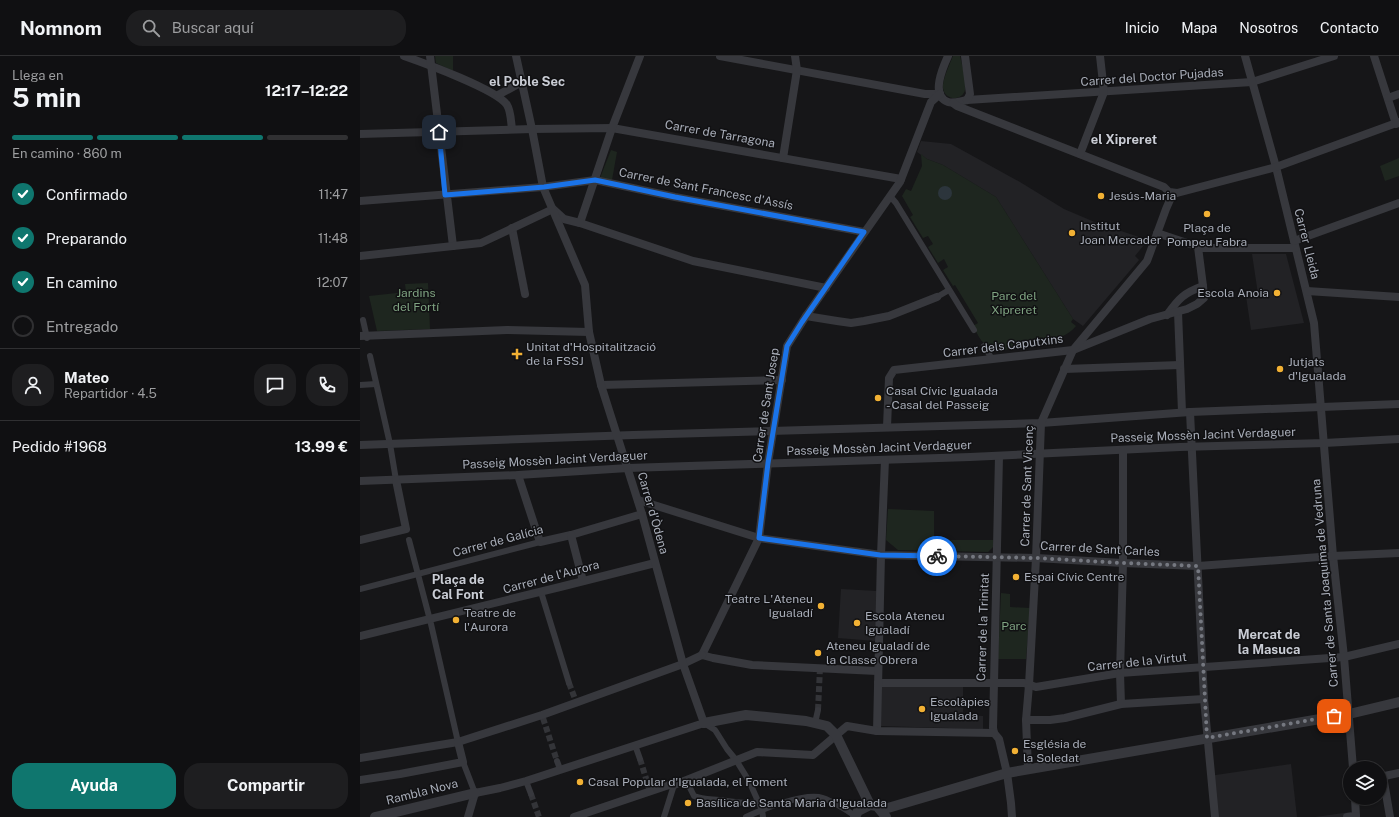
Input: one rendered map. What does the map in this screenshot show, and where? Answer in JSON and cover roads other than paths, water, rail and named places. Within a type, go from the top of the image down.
[{"type":"street","points":[[404,56],[498,95],[508,106],[512,129]]},
{"type":"street","points":[[430,56],[445,195],[453,246]]},
{"type":"street","name":"Carrer d'Òdena","points":[[516,56],[544,187],[585,285],[589,332],[601,385],[638,500],[683,664],[704,723]]},
{"type":"street","points":[[580,223],[612,128],[640,56]]},
{"type":"street","points":[[720,56],[925,94],[940,94]]},
{"type":"street","points":[[783,158],[797,70],[795,56]]},
{"type":"street","points":[[948,56],[939,80],[940,94],[948,103],[953,103],[957,106],[1164,187],[1169,192],[1177,194],[1276,167],[1397,123],[1374,56]]},
{"type":"street","points":[[965,56],[970,94],[967,100]]},
{"type":"street","points":[[1080,154],[1104,92],[1100,56]]},
{"type":"street","name":"Carrer Lleida","points":[[1245,56],[1276,167],[1314,323],[1324,443]]},
{"type":"street","name":"Carrer del Doctor Pujadas","points":[[953,103],[967,100],[1252,82],[1334,56]]},
{"type":"street","points":[[498,95],[522,82]]},
{"type":"street","name":"Carrer de Sant Josep","points":[[702,654],[759,538],[768,463],[787,346],[806,316],[901,179],[931,102],[940,94]]},
{"type":"street","points":[[1388,98],[1399,94]]},
{"type":"street","name":"Carrer de Tarragona","points":[[360,134],[512,129],[612,128],[901,179]]},
{"type":"street","name":"Carrer de Sant Francesc d'Assís","points":[[360,201],[544,187],[595,180],[675,197],[864,232]]},
{"type":"street","name":"Carrer de Sant Vicenç","points":[[1028,769],[1026,720],[1036,558],[1041,423],[1073,350],[1147,261],[1173,193]]},
{"type":"street","points":[[890,196],[896,203],[974,330]]},
{"type":"street","points":[[1157,233],[1202,248],[1294,244],[1399,203]]},
{"type":"street","points":[[360,256],[481,243],[553,209],[564,219],[693,261],[826,288]]},
{"type":"street","points":[[512,228],[525,294]]},
{"type":"street","name":"Carrer dels Caputxins","points":[[887,427],[889,378],[894,370],[1073,350],[1150,320],[1178,312],[1197,304],[1204,298],[1204,286],[1198,247]]},
{"type":"street","points":[[1167,315],[1177,301],[1189,291],[1204,286]]},
{"type":"street","points":[[806,316],[837,322],[851,323],[864,321],[889,316],[937,297],[949,290]]},
{"type":"street","points":[[1307,291],[1399,297]]},
{"type":"street","points":[[1178,312],[1180,365],[1192,447],[1202,667],[1215,817]]},
{"type":"street","points":[[363,320],[364,336],[507,330],[589,332]]},
{"type":"street","points":[[984,346],[992,359]]},
{"type":"street","points":[[360,540],[406,529],[390,444],[370,356]]},
{"type":"street","points":[[1064,369],[1180,365]]},
{"type":"street","points":[[601,385],[782,380]]},
{"type":"street","points":[[360,385],[376,384]]},
{"type":"street","name":"Passeig Mossèn Jacint Verdaguer","points":[[360,445],[616,435],[1041,423],[1186,412],[1399,404]]},
{"type":"street","name":"Passeig Mossèn Jacint Verdaguer","points":[[360,481],[518,475],[628,468],[999,456],[1399,439]]},
{"type":"street","name":"Carrer de Santa Joaquima de Vedruna","points":[[1324,443],[1352,761]]},
{"type":"street","points":[[1121,704],[1120,673],[1123,563],[1123,450]]},
{"type":"street","name":"Carrer de la Trinitat","points":[[999,456],[993,682],[994,733],[999,739],[1011,802],[1012,817]]},
{"type":"street","points":[[877,731],[880,555],[885,460]]},
{"type":"street","points":[[518,475],[540,542]]},
{"type":"street","name":"Carrer de Sant Carles","points":[[638,500],[759,538],[880,555],[1036,558],[1198,566],[1333,556],[1399,553]]},
{"type":"street","name":"Carrer de Galícia","points":[[360,589],[417,573],[571,535],[642,514]]},
{"type":"street","points":[[571,535],[582,581]]},
{"type":"street","points":[[409,540],[430,620],[463,762],[475,793],[468,817]]},
{"type":"street","name":"Carrer de l'Aurora","points":[[360,636],[430,620],[655,563]]},
{"type":"street","points":[[541,592],[569,683]]},
{"type":"street","name":"Carrer de la Virtut","points":[[878,682],[993,682],[1024,683],[1036,687],[1120,673],[1344,657],[1399,644]]},
{"type":"street","points":[[360,758],[458,742],[542,716],[575,701],[683,664],[702,654],[713,658],[752,665],[877,671]]},
{"type":"street","points":[[1026,720],[1050,720],[1065,718],[1121,704],[1204,699]]},
{"type":"street","points":[[746,817],[762,810],[817,796],[825,798],[855,816],[858,811],[870,805],[878,806],[884,814],[1006,773],[1349,714],[1399,702]]},
{"type":"street","points":[[815,723],[818,710]]},
{"type":"street","points":[[475,793],[526,781],[558,765],[635,745],[704,723],[746,715],[782,718],[827,726],[836,736],[870,805]]},
{"type":"street","points":[[704,723],[715,730],[736,760],[749,781],[764,817]]},
{"type":"street","points":[[574,817],[650,790],[672,784],[674,785],[757,752],[812,755],[847,726],[877,731],[994,733]]},
{"type":"street","points":[[635,745],[640,759]]},
{"type":"street","points":[[360,780],[463,762]]},
{"type":"street","points":[[1387,776],[1399,773]]},
{"type":"street","points":[[686,780],[694,796],[700,799],[722,800],[748,804],[757,802]]},
{"type":"street","points":[[526,781],[531,794]]},
{"type":"street","points":[[664,817],[674,785]]},
{"type":"street","name":"Rambla Nova","points":[[375,817],[475,793]]},
{"type":"street","points":[[1387,802],[1390,817]]},
{"type":"street","points":[[1347,817],[1356,816],[1355,805]]},
{"type":"tunnel","points":[[818,710],[820,668]]},
{"type":"tunnel","points":[[569,683],[575,699]]},
{"type":"tunnel","points":[[543,718],[557,761]]},
{"type":"tunnel","points":[[640,759],[649,788]]},
{"type":"tunnel","points":[[531,794],[539,817]]},
{"type":"place","name":"Jesús-Maria","points":[[1101,196]]},
{"type":"place","name":"Plaça de Pompeu Fabra","points":[[1207,214]]},
{"type":"place","name":"Institut Joan Mercader","points":[[1072,233]]},
{"type":"place","name":"Escola Anoia","points":[[1277,293]]},
{"type":"place","name":"Unitat d'Hospitalització de la FSSJ","points":[[517,354]]},
{"type":"place","name":"Jutjats d'Igualada","points":[[1280,369]]},
{"type":"place","name":"Casal Cívic Igualada - Casal del Passeig","points":[[878,398]]},
{"type":"place","name":"Espai Cívic Centre","points":[[1016,577]]},
{"type":"place","name":"Teatre L'Ateneu Igualadí","points":[[821,606]]},
{"type":"place","name":"Teatre de l'Aurora","points":[[456,620]]},
{"type":"place","name":"Escola Ateneu Igualadí","points":[[857,623]]},
{"type":"place","name":"Ateneu Igualadí de la Classe Obrera","points":[[818,653]]},
{"type":"place","name":"Escolàpies Igualada","points":[[922,709]]},
{"type":"place","name":"Església de la Soledat","points":[[1015,751]]},
{"type":"place","name":"Casal Popular d'Igualada, el Foment","points":[[580,782]]},
{"type":"place","name":"Basílica de Santa Maria d'Igualada","points":[[688,803]]},
{"type":"district","name":"el Poble Sec","points":[[527,81]]},
{"type":"district","name":"el Xipreret","points":[[1124,139]]},
{"type":"district","name":"Plaça de Cal Font","points":[[458,586]]},
{"type":"district","name":"Mercat de la Masuca","points":[[1269,642]]},
{"type":"park label","name":"Jardins del Fortí","points":[[416,300]]},
{"type":"park label","name":"Parc del Xipreret","points":[[1014,303]]},
{"type":"park label","name":"Parc","points":[[1014,626]]}]
